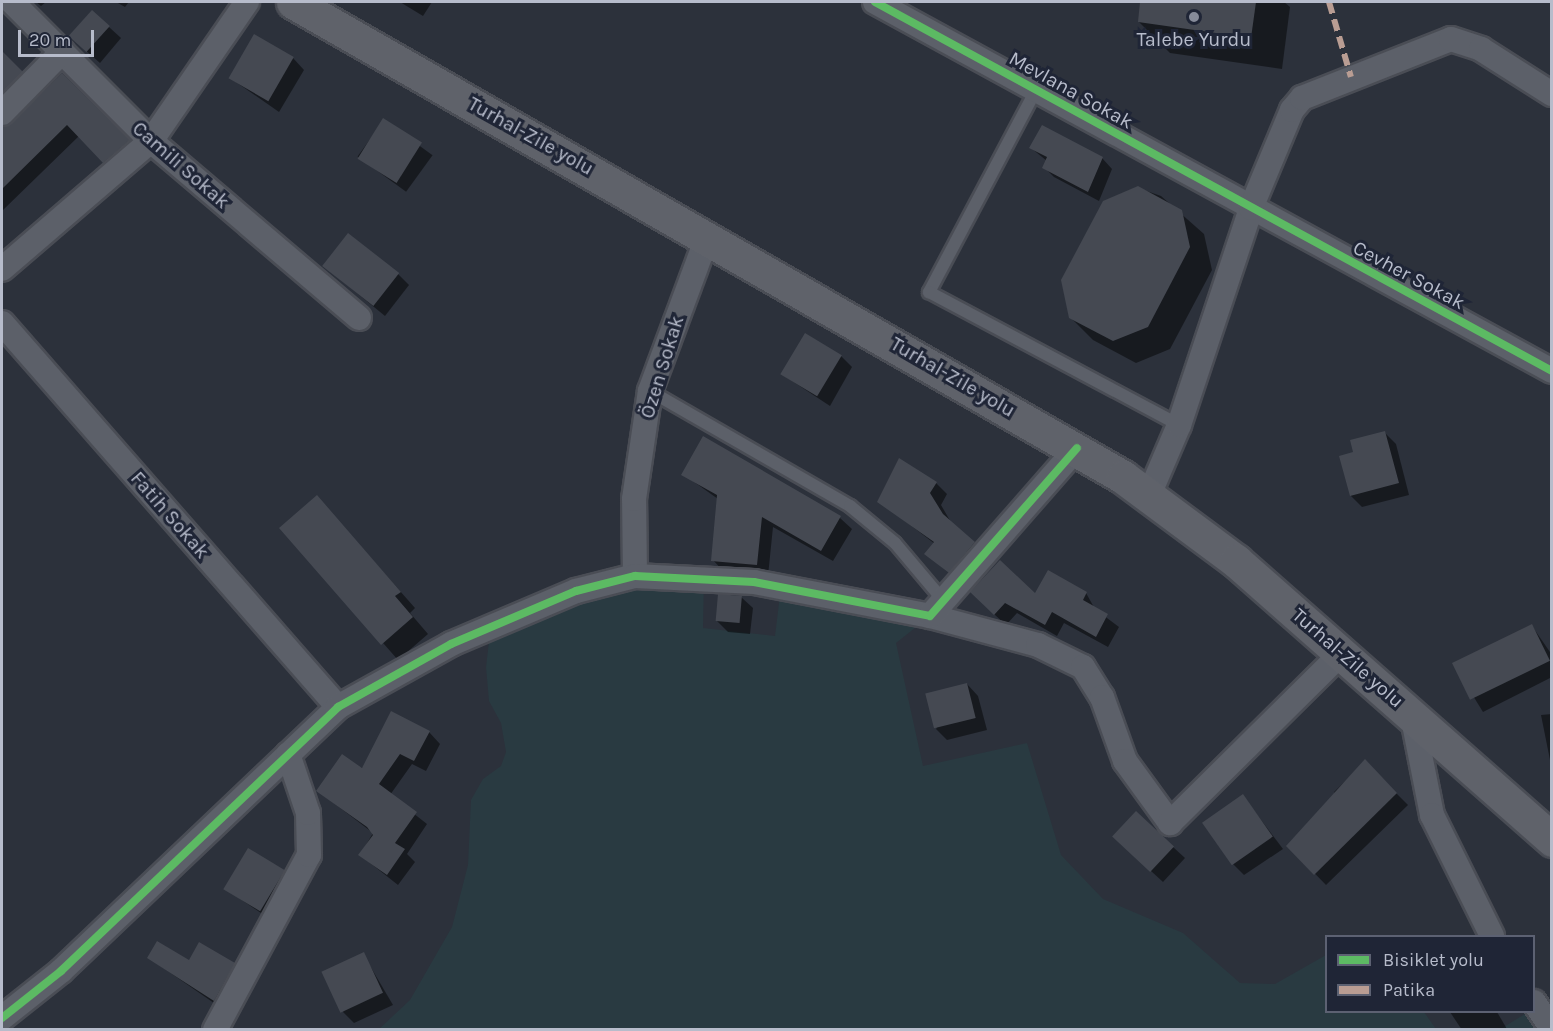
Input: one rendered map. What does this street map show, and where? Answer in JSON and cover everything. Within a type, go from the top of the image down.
[{"type":"main road","name":"Turhal-Zile yolu","points":[[293,2],[708,235],[1077,448],[1149,495],[1236,561],[1412,714],[1551,840]]},
{"type":"street","name":"Camili Sokak","points":[[12,2],[151,141],[359,318]]},
{"type":"street","points":[[2,269],[151,141],[247,2]]},
{"type":"street","name":"Mevlana Sokak","points":[[875,2],[1251,208]]},
{"type":"street","points":[[1149,495],[1179,425],[1251,208],[1292,110],[1319,89],[1451,39],[1481,49],[1551,93]]},
{"type":"street","points":[[2,113],[62,52]]},
{"type":"street","name":"Cevher Sokak","points":[[1251,208],[1551,371]]},
{"type":"street","name":"Özen Sokak","points":[[634,576],[634,498],[650,391],[708,235]]},
{"type":"street","name":"Fatih Sokak","points":[[2,323],[338,707]]},
{"type":"street","points":[[936,608],[1077,448]]},
{"type":"street","points":[[2,1018],[61,970],[338,707],[513,615],[634,576],[754,582],[936,608],[1016,638],[1083,668],[1102,697],[1125,761],[1170,823],[1342,653]]},
{"type":"street","points":[[1412,714],[1432,815],[1492,935]]},
{"type":"street","points":[[215,1029],[309,855],[308,813],[288,754]]},
{"type":"street","points":[[1535,1005],[1551,1029]]},
{"type":"lane","points":[[1036,90],[929,292],[1179,425]]},
{"type":"lane","points":[[650,391],[850,506],[895,543],[936,608]]},
{"type":"shaded area","points":[[704,576],[703,628],[775,636],[781,587],[930,616],[896,643],[923,766],[1027,743],[1061,855],[1103,899],[1183,933],[1240,983],[1275,984],[1325,956],[1325,1013],[1425,1013],[1436,1029],[378,1030],[410,1000],[452,927],[468,865],[471,800],[483,779],[501,766],[506,752],[501,723],[489,701],[486,667],[491,625],[576,591]]},
{"type":"shaded area","points":[[1529,1013],[1551,1030],[1499,1030]]},
{"type":"building","points":[[1140,2],[1256,2],[1251,38],[1138,22]]},
{"type":"building","points":[[92,10],[110,26],[86,52],[69,36]]},
{"type":"building","points":[[254,34],[294,57],[268,101],[228,78]]},
{"type":"building","points":[[2,51],[23,72],[2,93]]},
{"type":"building","points":[[62,73],[130,140],[103,163],[67,125],[2,189],[2,127],[12,123]]},
{"type":"building","points":[[383,118],[422,142],[397,183],[358,159]]},
{"type":"building","points":[[1042,125],[1103,157],[1088,192],[1042,168],[1047,157],[1029,148]]},
{"type":"building","points":[[1138,186],[1182,210],[1190,247],[1148,327],[1113,341],[1069,318],[1061,280],[1103,201]]},
{"type":"building","points":[[348,233],[399,273],[373,306],[322,266]]},
{"type":"building","points":[[805,333],[842,355],[817,396],[780,374]]},
{"type":"building","points":[[1385,431],[1399,483],[1350,496],[1339,456],[1353,452],[1350,440]]},
{"type":"building","points":[[703,436],[841,516],[821,551],[762,517],[757,565],[711,561],[717,495],[681,475]]},
{"type":"building","points":[[899,458],[937,482],[930,493],[943,514],[975,542],[949,573],[924,554],[934,542],[877,502]]},
{"type":"building","points":[[317,495],[401,592],[395,596],[413,617],[381,645],[279,528]]},
{"type":"building","points":[[1000,560],[1035,593],[1048,570],[1087,592],[1083,600],[1108,614],[1096,637],[1052,612],[1045,625],[1005,603],[994,615],[970,592]]},
{"type":"building","points":[[718,594],[742,596],[740,623],[716,621]]},
{"type":"building","points":[[1532,624],[1550,661],[1470,700],[1452,663]]},
{"type":"building","points":[[967,683],[976,718],[934,728],[925,693]]},
{"type":"building","points":[[391,711],[430,731],[414,761],[400,754],[379,784],[417,812],[395,843],[405,849],[387,875],[358,855],[373,835],[367,827],[316,791],[342,754],[362,768]]},
{"type":"building","points":[[1365,759],[1397,793],[1314,875],[1286,846]]},
{"type":"building","points":[[1243,794],[1273,837],[1232,865],[1202,823]]},
{"type":"building","points":[[1136,811],[1174,846],[1150,872],[1112,837]]},
{"type":"building","points":[[248,848],[285,870],[260,911],[223,889]]},
{"type":"building","points":[[157,941],[189,960],[199,942],[235,963],[214,1001],[147,958]]},
{"type":"building","points":[[364,952],[383,993],[340,1013],[321,972]]},
{"type":"marked path","points":[[1329,2],[1351,77]]},
{"type":"cycle path","points":[[875,2],[1552,371]]},
{"type":"cycle path","points":[[2,1018],[61,971],[338,707],[451,644],[576,591],[635,576],[754,582],[930,616],[1077,448]]},
{"type":"place","name":"Talebe Yurdu","points":[[1194,17]]}]
